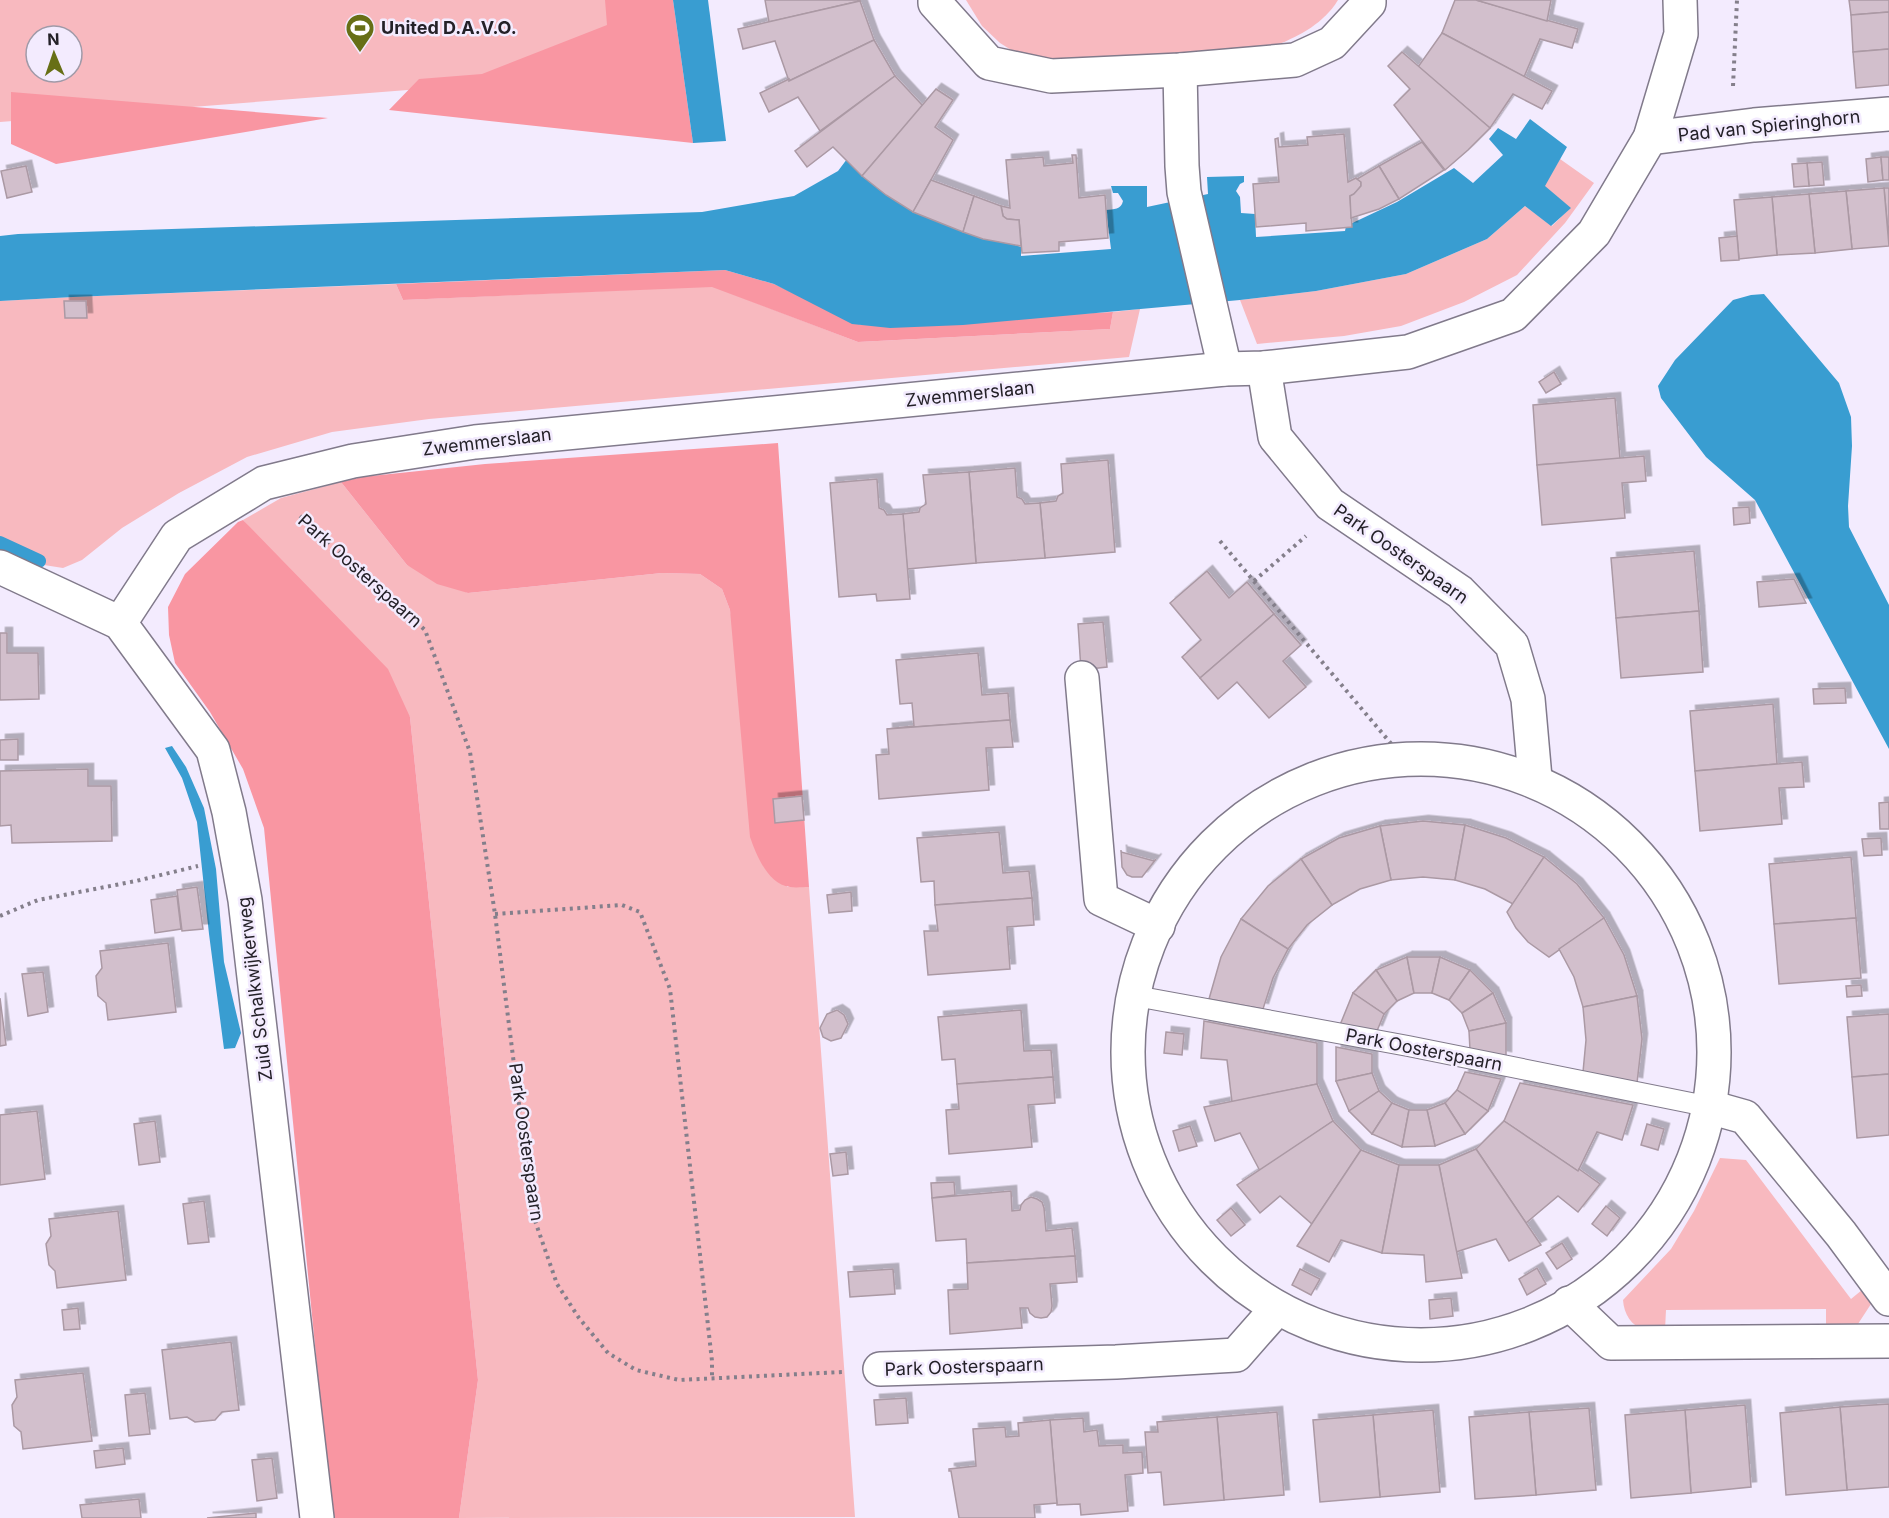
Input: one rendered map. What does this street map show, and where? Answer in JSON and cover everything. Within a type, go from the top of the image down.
[{"type":"street","points":[[935,0],[935,3],[989,63],[1051,75],[1180,70],[1295,60],[1332,43],[1369,0]]},
{"type":"street","name":"Zwemmerslaan","points":[[120,623],[177,536],[264,483],[353,460],[475,442],[1225,369],[1264,368],[1408,352],[1513,315],[1594,233],[1650,138],[1681,33],[1680,0]]},
{"type":"street","points":[[1180,70],[1184,192],[1225,369]]},
{"type":"street","name":"Pad van Spieringhorn","points":[[1650,138],[1727,128],[1889,114]]},
{"type":"street","name":"Park Oosterspaarn","points":[[1264,368],[1275,437],[1329,504],[1460,592],[1512,645],[1528,699],[1535,778]]},
{"type":"street","name":"Zuid Schalkwijkerweg","points":[[0,567],[120,623],[213,750],[229,812],[247,912],[317,1518]]},
{"type":"street","points":[[1082,678],[1101,899],[1158,926]]},
{"type":"street","points":[[1399,753],[1432,754],[1485,762],[1535,778],[1597,815],[1644,858],[1671,898],[1691,940],[1706,995],[1711,1038],[1711,1081],[1706,1106],[1668,1204],[1627,1260],[1569,1303],[1514,1336],[1453,1353],[1368,1348],[1273,1313],[1232,1280],[1174,1212],[1155,1176],[1142,1132],[1135,1083],[1140,997],[1158,926],[1183,886],[1214,846],[1258,806],[1311,775],[1354,762],[1399,753]]},
{"type":"street","name":"Park Oosterspaarn","points":[[1706,1106],[1746,1117],[1841,1234],[1889,1299]]},
{"type":"street","points":[[1569,1303],[1611,1343],[1889,1341]]},
{"type":"street","name":"Park Oosterspaarn","points":[[880,1370],[1116,1362],[1236,1355],[1273,1313]]},
{"type":"lane","name":"Park Oosterspaarn","points":[[1140,997],[1408,1046],[1706,1106]]},
{"type":"path","points":[[1727,128],[1732,106],[1737,0]]},
{"type":"path","name":"Park Oosterspaarn","points":[[264,483],[425,630],[470,752],[495,914],[533,1215],[557,1284],[579,1318],[608,1353],[636,1370],[679,1380],[880,1370]]},
{"type":"path","points":[[1254,580],[1337,509]]},
{"type":"path","points":[[1220,541],[1399,753]]},
{"type":"path","points":[[0,916],[38,900],[190,868]]},
{"type":"path","points":[[495,914],[622,905],[640,912],[670,989],[712,1361],[712,1378]]},
{"type":"shaded area","name":"United D.A.V.O.","points":[[0,0],[641,0],[651,71],[0,122]]},
{"type":"shaded area","points":[[605,0],[673,0],[693,143],[389,110],[419,79],[482,74],[607,25]]},
{"type":"shaded area","points":[[966,0],[1338,0],[1319,22],[1277,45],[1070,65],[1021,56],[1000,43],[982,26]]},
{"type":"shaded area","points":[[11,92],[328,118],[56,164],[11,144]]},
{"type":"shaded area","points":[[1560,159],[1594,183],[1565,223],[1517,275],[1464,302],[1401,326],[1344,336],[1257,344],[1240,300],[1316,291],[1406,274],[1487,239],[1525,206],[1552,226],[1570,208],[1544,186]]},
{"type":"shaded area","points":[[725,270],[774,284],[861,325],[1113,312],[1110,329],[858,342],[712,287],[403,300],[396,284]]},
{"type":"shaded area","points":[[396,284],[403,300],[712,286],[858,342],[1110,329],[1113,312],[1140,309],[1129,357],[429,419],[332,432],[247,457],[179,493],[122,528],[82,560],[63,568],[44,565],[0,543],[0,301]]},
{"type":"shaded area","points":[[778,443],[809,887],[790,887],[775,881],[764,868],[750,837],[730,610],[722,589],[700,574],[662,573],[468,593],[437,584],[407,565],[341,482],[362,477],[485,464]]},
{"type":"shaded area","points":[[341,482],[407,565],[468,593],[662,573],[700,574],[722,589],[730,610],[787,887],[809,887],[855,1517],[459,1518],[478,1380],[410,717],[243,520],[281,498]]},
{"type":"shaded area","points":[[243,520],[388,669],[410,717],[478,1380],[459,1518],[332,1518],[264,828],[243,769],[210,712],[175,663],[169,635],[168,607],[185,574],[238,522]]},
{"type":"shaded area","points":[[1720,1158],[1746,1160],[1851,1299],[1868,1285],[1871,1304],[1856,1327],[1826,1329],[1826,1309],[1666,1310],[1665,1330],[1645,1330],[1636,1326],[1629,1319],[1623,1300],[1671,1249],[1694,1211]]},
{"type":"water","points":[[673,0],[708,0],[726,141],[693,143]]},
{"type":"water","points":[[1530,119],[1567,147],[1545,186],[1571,208],[1551,226],[1525,206],[1487,239],[1406,274],[1316,291],[963,325],[890,328],[852,324],[774,284],[725,270],[0,301],[0,236],[702,212],[794,196],[838,171],[847,159],[919,213],[1021,247],[1021,256],[1111,249],[1106,210],[1119,208],[1123,201],[1118,193],[1113,193],[1111,186],[1147,186],[1147,207],[1208,194],[1207,177],[1244,176],[1244,182],[1236,191],[1240,197],[1241,213],[1255,214],[1256,237],[1345,231],[1346,226],[1397,202],[1454,168],[1473,183],[1503,155],[1489,139],[1498,128],[1516,139]]},
{"type":"water","points":[[1764,294],[1839,383],[1851,417],[1849,527],[1889,605],[1889,749],[1755,500],[1706,457],[1661,398],[1658,386],[1675,360],[1733,300]]},
{"type":"water","points":[[172,746],[186,767],[204,808],[216,869],[224,962],[241,1033],[235,1048],[224,1049],[197,822],[182,778],[165,748]]},
{"type":"building","points":[[765,0],[860,0],[860,1],[769,22]]},
{"type":"building","points":[[1455,0],[1476,0],[1578,29],[1572,48],[1540,39],[1524,77],[1442,33]]},
{"type":"building","points":[[1476,0],[1551,0],[1547,21]]},
{"type":"building","points":[[1849,0],[1889,0],[1889,12],[1851,15]]},
{"type":"building","points":[[860,1],[874,40],[789,81],[775,41],[743,49],[738,29]]},
{"type":"building","points":[[1889,12],[1889,49],[1853,52],[1851,15]]},
{"type":"building","points":[[1442,33],[1552,91],[1542,109],[1513,94],[1490,128],[1418,67]]},
{"type":"building","points":[[874,40],[895,76],[820,131],[798,97],[769,112],[760,93]]},
{"type":"building","points":[[1889,49],[1889,85],[1856,88],[1853,52]]},
{"type":"building","points":[[1402,52],[1490,128],[1445,170],[1394,105],[1410,89],[1388,66]]},
{"type":"building","points":[[895,76],[923,106],[862,176],[833,147],[807,167],[795,151]]},
{"type":"building","points":[[936,89],[953,100],[935,127],[953,140],[913,212],[862,176]]},
{"type":"building","points":[[1344,134],[1348,182],[1356,178],[1361,182],[1361,186],[1350,196],[1352,227],[1306,231],[1306,223],[1256,227],[1253,184],[1279,182],[1275,139],[1278,138],[1279,147],[1308,145],[1307,137]]},
{"type":"building","points":[[1422,142],[1444,170],[1399,199],[1379,166]]},
{"type":"building","points":[[1072,155],[1076,155],[1079,198],[1105,195],[1108,238],[1059,242],[1059,251],[1022,253],[1019,220],[1007,219],[1003,216],[1001,206],[1010,208],[1006,160],[1043,157],[1044,166],[1073,163]]},
{"type":"building","points":[[1881,157],[1883,180],[1868,182],[1866,159]]},
{"type":"building","points":[[1881,157],[1889,157],[1889,180],[1883,180]]},
{"type":"building","points":[[1822,162],[1824,185],[1809,186],[1807,163]]},
{"type":"building","points":[[1807,163],[1809,186],[1794,187],[1792,164]]},
{"type":"building","points":[[26,166],[32,192],[7,198],[1,171]]},
{"type":"building","points":[[1379,166],[1399,199],[1379,209],[1351,218],[1350,196],[1361,186],[1361,182],[1357,179]]},
{"type":"building","points":[[931,180],[974,196],[963,232],[913,212]]},
{"type":"building","points":[[1884,188],[1889,188],[1889,243]]},
{"type":"building","points":[[1884,188],[1889,246],[1852,249],[1846,191]]},
{"type":"building","points":[[1846,191],[1852,249],[1815,253],[1809,194]]},
{"type":"building","points":[[1809,194],[1815,253],[1777,255],[1772,197]]},
{"type":"building","points":[[974,196],[1001,206],[1003,216],[1007,219],[1019,220],[1021,246],[983,239],[963,232]]},
{"type":"building","points":[[1772,197],[1777,255],[1739,259],[1734,200]]},
{"type":"building","points":[[1737,236],[1739,260],[1721,261],[1719,238]]},
{"type":"building","points":[[64,301],[86,301],[87,318],[65,318]]},
{"type":"building","points":[[1554,372],[1561,384],[1546,393],[1539,382]]},
{"type":"building","points":[[1615,398],[1620,459],[1537,465],[1533,405]]},
{"type":"building","points":[[1644,456],[1646,481],[1622,483],[1625,518],[1542,525],[1537,465]]},
{"type":"building","points":[[1108,460],[1115,552],[1045,558],[1040,503],[1056,501],[1063,493],[1061,464]]},
{"type":"building","points":[[1015,468],[1017,497],[1025,504],[1040,503],[1045,558],[976,563],[969,472]]},
{"type":"building","points":[[969,472],[976,563],[907,569],[903,514],[919,512],[920,508],[926,504],[923,475]]},
{"type":"building","points":[[877,479],[879,508],[887,515],[903,514],[910,599],[877,601],[876,594],[839,597],[830,483]]},
{"type":"building","points":[[1749,507],[1750,523],[1734,525],[1733,508]]},
{"type":"building","points":[[1694,551],[1699,611],[1616,618],[1611,558]]},
{"type":"building","points":[[1207,571],[1229,598],[1247,582],[1274,614],[1200,678],[1182,657],[1201,640],[1170,603]]},
{"type":"building","points":[[1794,579],[1806,603],[1759,607],[1757,582]]},
{"type":"building","points":[[1699,611],[1703,672],[1621,678],[1616,618]]},
{"type":"building","points":[[1274,614],[1301,645],[1283,661],[1306,687],[1269,718],[1237,682],[1218,699],[1200,678]]},
{"type":"building","points":[[1103,622],[1107,667],[1081,670],[1078,624]]},
{"type":"building","points":[[0,633],[7,633],[7,653],[38,653],[39,699],[0,700]]},
{"type":"building","points":[[978,653],[982,695],[1008,693],[1010,720],[887,729],[914,726],[912,703],[900,704],[896,660]]},
{"type":"building","points":[[1845,688],[1846,703],[1814,704],[1813,689]]},
{"type":"building","points":[[1773,704],[1777,764],[1695,771],[1690,711]]},
{"type":"building","points":[[1010,720],[1013,747],[986,748],[989,790],[879,799],[876,755],[889,754],[887,729]]},
{"type":"building","points":[[18,739],[18,760],[0,760],[0,740]]},
{"type":"building","points":[[1802,762],[1804,787],[1779,788],[1782,824],[1700,831],[1695,771]]},
{"type":"building","points":[[88,769],[88,786],[111,786],[112,841],[12,843],[11,825],[0,826],[0,771]]},
{"type":"building","points":[[802,796],[804,820],[775,823],[773,799]]},
{"type":"building","points":[[1889,802],[1889,829],[1880,829],[1879,803]]},
{"type":"building","points":[[1423,821],[1465,825],[1455,880],[1423,877],[1391,880],[1380,826]]},
{"type":"building","points":[[1465,825],[1506,838],[1544,857],[1513,904],[1485,889],[1455,880]]},
{"type":"building","points":[[1380,826],[1391,880],[1360,889],[1332,905],[1301,859],[1339,838]]},
{"type":"building","points":[[999,832],[1003,873],[1029,871],[1032,898],[935,905],[934,881],[921,882],[917,838]]},
{"type":"building","points":[[1881,838],[1882,855],[1864,856],[1862,839]]},
{"type":"building","points":[[1121,852],[1154,861],[1156,859],[1142,877],[1132,877],[1127,875],[1122,867]]},
{"type":"building","points":[[1544,857],[1577,884],[1604,918],[1549,957],[1528,942],[1516,928],[1507,912]]},
{"type":"building","points":[[1851,857],[1856,918],[1774,924],[1769,864]]},
{"type":"building","points":[[1301,859],[1332,905],[1307,925],[1288,949],[1241,919],[1268,886]]},
{"type":"building","points":[[197,887],[203,929],[182,931],[177,890]]},
{"type":"building","points":[[851,892],[852,911],[829,913],[827,895]]},
{"type":"building","points":[[177,896],[181,929],[155,933],[151,900]]},
{"type":"building","points":[[1032,898],[1034,925],[1007,927],[1010,969],[928,975],[924,931],[938,931],[935,905]]},
{"type":"building","points":[[1604,918],[1624,955],[1637,996],[1583,1007],[1574,977],[1559,949]]},
{"type":"building","points":[[1856,918],[1861,978],[1779,984],[1774,924]]},
{"type":"building","points":[[1241,919],[1288,949],[1273,978],[1263,1009],[1209,999],[1221,957]]},
{"type":"building","points":[[168,943],[176,1012],[108,1020],[106,1003],[98,996],[96,976],[102,968],[100,951]]},
{"type":"building","points":[[1407,957],[1414,993],[1397,1001],[1376,970]]},
{"type":"building","points":[[1407,957],[1440,957],[1432,993],[1414,993]]},
{"type":"building","points":[[1440,957],[1470,970],[1449,1000],[1432,993]]},
{"type":"building","points":[[1376,970],[1397,1001],[1384,1014],[1353,993]]},
{"type":"building","points":[[1470,970],[1493,993],[1462,1013],[1449,1000]]},
{"type":"building","points":[[43,972],[48,1012],[28,1016],[22,974]]},
{"type":"building","points":[[1861,985],[1862,996],[1847,997],[1846,986]]},
{"type":"building","points":[[1353,993],[1384,1014],[1377,1031],[1340,1025]]},
{"type":"building","points":[[1493,993],[1506,1023],[1469,1031],[1462,1013]]},
{"type":"building","points":[[1637,996],[1642,1039],[1637,1083],[1583,1072],[1586,1040],[1583,1007]]},
{"type":"building","points":[[0,998],[6,1045],[0,1046]]},
{"type":"building","points":[[837,1010],[844,1015],[848,1024],[841,1038],[831,1041],[823,1037],[820,1028],[827,1014]]},
{"type":"building","points":[[1021,1010],[1024,1051],[1051,1050],[1053,1077],[957,1084],[955,1059],[942,1060],[938,1017]]},
{"type":"building","points":[[1889,1014],[1889,1074],[1852,1077],[1847,1017]]},
{"type":"building","points":[[1204,1021],[1317,1043],[1317,1084],[1232,1102],[1227,1060],[1201,1058]]},
{"type":"building","points":[[1506,1023],[1506,1057],[1470,1050],[1469,1031]]},
{"type":"building","points":[[1166,1032],[1184,1034],[1182,1055],[1164,1053]]},
{"type":"building","points":[[1336,1047],[1372,1054],[1372,1073],[1336,1081]]},
{"type":"building","points":[[1465,1072],[1501,1079],[1488,1111],[1457,1090]]},
{"type":"building","points":[[1372,1073],[1379,1091],[1349,1111],[1336,1081]]},
{"type":"building","points":[[1889,1074],[1889,1135],[1857,1138],[1852,1077]]},
{"type":"building","points":[[1053,1077],[1055,1103],[1028,1105],[1032,1147],[949,1154],[946,1110],[959,1109],[957,1084]]},
{"type":"building","points":[[1520,1083],[1633,1105],[1622,1140],[1597,1132],[1578,1171],[1504,1121]]},
{"type":"building","points":[[1317,1084],[1333,1121],[1260,1171],[1240,1133],[1215,1141],[1204,1107]]},
{"type":"building","points":[[1457,1090],[1488,1111],[1465,1134],[1445,1103]]},
{"type":"building","points":[[1379,1091],[1392,1103],[1372,1134],[1349,1111]]},
{"type":"building","points":[[1392,1103],[1409,1110],[1402,1147],[1372,1134]]},
{"type":"building","points":[[1445,1103],[1465,1134],[1435,1146],[1427,1110]]},
{"type":"building","points":[[1409,1110],[1427,1110],[1435,1146],[1402,1147]]},
{"type":"building","points":[[37,1111],[45,1179],[0,1185],[0,1115]]},
{"type":"building","points":[[155,1121],[160,1162],[139,1165],[134,1124]]},
{"type":"building","points":[[1333,1121],[1361,1150],[1312,1224],[1280,1196],[1260,1213],[1237,1185]]},
{"type":"building","points":[[1504,1121],[1600,1184],[1578,1212],[1558,1196],[1526,1223],[1476,1149]]},
{"type":"building","points":[[1647,1124],[1664,1129],[1658,1150],[1641,1145]]},
{"type":"building","points":[[1190,1126],[1197,1146],[1179,1151],[1173,1131]]},
{"type":"building","points":[[1476,1149],[1541,1245],[1509,1261],[1496,1239],[1456,1252],[1439,1165]]},
{"type":"building","points":[[1361,1150],[1399,1165],[1382,1253],[1341,1240],[1329,1262],[1297,1246]]},
{"type":"building","points":[[846,1152],[848,1174],[833,1176],[830,1154]]},
{"type":"building","points":[[1399,1165],[1439,1165],[1462,1278],[1426,1282],[1424,1255],[1382,1253]]},
{"type":"building","points":[[954,1182],[955,1195],[932,1198],[931,1183]]},
{"type":"building","points":[[1011,1191],[1012,1211],[1020,1210],[1025,1200],[1031,1197],[1042,1202],[1046,1231],[1072,1228],[1075,1256],[967,1263],[966,1239],[936,1241],[932,1198]]},
{"type":"building","points":[[204,1201],[209,1242],[188,1244],[183,1204]]},
{"type":"building","points":[[1606,1206],[1620,1218],[1607,1236],[1592,1224]]},
{"type":"building","points":[[1231,1208],[1245,1225],[1231,1236],[1217,1220]]},
{"type":"building","points":[[118,1211],[126,1280],[57,1288],[55,1271],[49,1265],[46,1244],[51,1236],[49,1219]]},
{"type":"building","points":[[1562,1243],[1572,1259],[1557,1269],[1546,1253]]},
{"type":"building","points":[[1075,1256],[1077,1282],[1050,1284],[1052,1306],[1047,1317],[1035,1317],[1028,1308],[1020,1308],[1022,1328],[950,1334],[948,1290],[968,1289],[967,1263]]},
{"type":"building","points":[[1537,1268],[1546,1284],[1527,1295],[1519,1279]]},
{"type":"building","points":[[893,1269],[895,1294],[850,1297],[848,1272]]},
{"type":"building","points":[[1300,1269],[1320,1279],[1311,1295],[1292,1285]]},
{"type":"building","points":[[1451,1298],[1453,1316],[1430,1319],[1429,1300]]},
{"type":"building","points":[[78,1308],[80,1329],[64,1330],[62,1310]]},
{"type":"building","points":[[231,1342],[239,1410],[222,1412],[215,1420],[195,1422],[187,1417],[170,1419],[162,1350]]},
{"type":"building","points":[[83,1373],[92,1441],[23,1449],[21,1432],[14,1426],[12,1405],[17,1397],[15,1380]]},
{"type":"building","points":[[145,1393],[150,1434],[129,1436],[125,1395]]},
{"type":"building","points":[[906,1398],[908,1423],[876,1425],[874,1400]]},
{"type":"building","points":[[1889,1404],[1889,1487],[1847,1490],[1840,1407]]},
{"type":"building","points":[[1745,1405],[1751,1487],[1691,1493],[1685,1410]]},
{"type":"building","points":[[1840,1407],[1847,1490],[1786,1495],[1780,1413]]},
{"type":"building","points":[[1589,1408],[1596,1490],[1536,1495],[1529,1412]]},
{"type":"building","points":[[1433,1410],[1440,1492],[1380,1497],[1373,1415]]},
{"type":"building","points":[[1685,1410],[1691,1493],[1631,1498],[1625,1415]]},
{"type":"building","points":[[1277,1412],[1284,1495],[1224,1500],[1217,1417]]},
{"type":"building","points":[[1529,1412],[1536,1495],[1475,1499],[1469,1417]]},
{"type":"building","points":[[1373,1415],[1380,1497],[1320,1502],[1313,1420]]},
{"type":"building","points":[[1217,1417],[1224,1500],[1164,1505],[1161,1472],[1148,1473],[1145,1432],[1158,1432],[1157,1422]]},
{"type":"building","points":[[1083,1418],[1084,1432],[1097,1430],[1099,1446],[1123,1445],[1123,1453],[1142,1452],[1143,1473],[1125,1475],[1128,1511],[1081,1515],[1080,1504],[1057,1505],[1050,1420]]},
{"type":"building","points":[[1050,1420],[1057,1503],[1034,1505],[1035,1518],[959,1518],[949,1469],[976,1466],[973,1429],[1005,1427],[1006,1437],[1019,1436],[1018,1423]]},
{"type":"building","points":[[123,1448],[125,1464],[96,1468],[94,1451]]},
{"type":"building","points":[[272,1458],[277,1498],[257,1501],[252,1460]]},
{"type":"building","points":[[139,1499],[141,1518],[82,1518],[80,1505]]},
{"type":"building","points":[[256,1513],[256,1518],[207,1518]]},
{"type":"waterway","points":[[0,543],[39,561]]},
{"type":"place","name":"United D.A.V.O.","points":[[360,54]]}]
